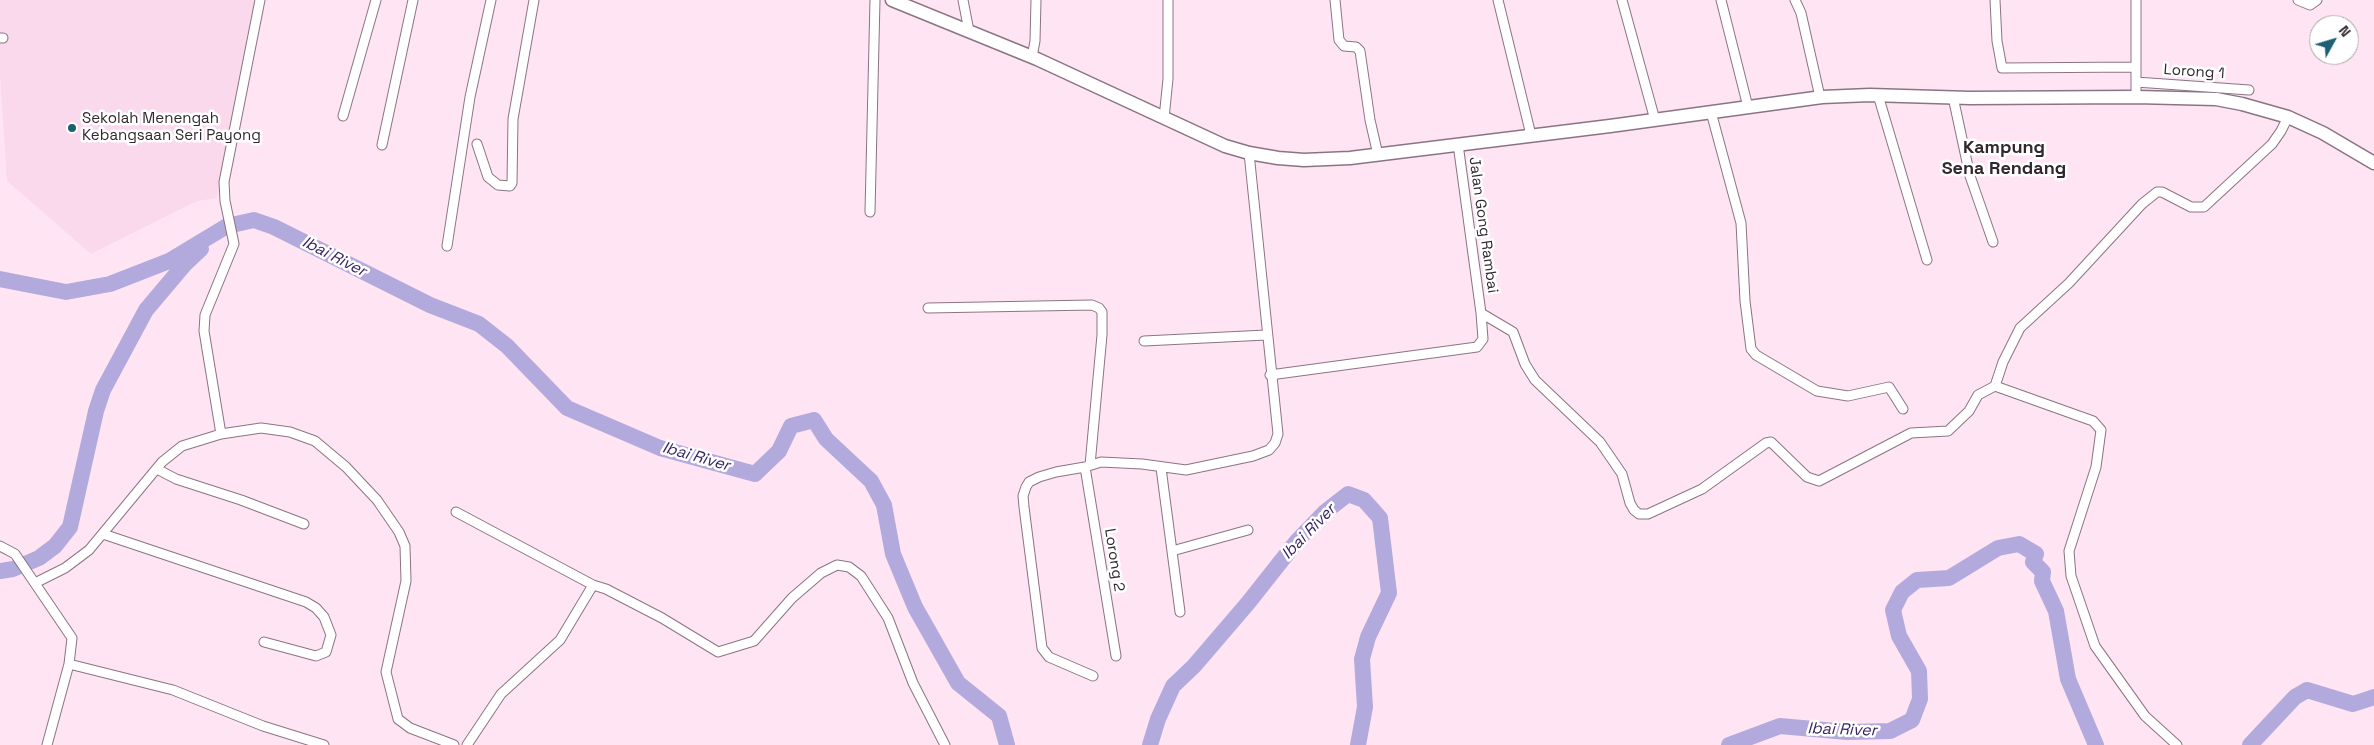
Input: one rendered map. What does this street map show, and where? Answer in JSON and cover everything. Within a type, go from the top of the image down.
[{"type":"main road","points":[[892,0],[1032,57],[1225,146],[1249,154],[1304,160],[1378,154],[1655,120],[1820,97],[1878,95],[2136,97],[2216,99],[2242,104],[2288,117],[2323,133],[2374,163]]},
{"type":"street","points":[[221,434],[204,331],[205,315],[233,249],[234,239],[224,191],[226,169],[260,0]]},
{"type":"street","points":[[343,116],[376,0]]},
{"type":"street","points":[[382,145],[413,0]]},
{"type":"street","points":[[447,246],[470,96],[491,0]]},
{"type":"street","points":[[477,144],[488,177],[498,185],[510,186],[512,183],[514,110],[534,0]]},
{"type":"street","points":[[870,212],[876,0]]},
{"type":"street","points":[[963,0],[969,31]]},
{"type":"street","points":[[1032,57],[1035,41],[1036,0]]},
{"type":"street","points":[[1164,118],[1168,79],[1168,0]]},
{"type":"street","points":[[1335,0],[1339,40],[1344,46],[1356,47],[1360,51],[1370,120],[1378,154]]},
{"type":"street","points":[[1498,0],[1531,135]]},
{"type":"street","points":[[1622,0],[1655,120]]},
{"type":"street","points":[[1721,0],[1748,107]]},
{"type":"street","points":[[1794,0],[1801,13],[1820,97]]},
{"type":"street","points":[[1995,0],[1997,41],[2002,68],[2136,66]]},
{"type":"street","points":[[2136,0],[2136,97]]},
{"type":"street","points":[[2298,0],[2310,5],[2317,0]]},
{"type":"street","name":"Lorong 1","points":[[2136,82],[2249,90]]},
{"type":"street","points":[[1878,95],[1927,260]]},
{"type":"street","points":[[1954,97],[1970,176],[1992,242]]},
{"type":"street","points":[[1711,112],[1741,223],[1744,242],[1745,301],[1751,349],[1756,354],[1817,390],[1848,396],[1889,387],[1903,409]]},
{"type":"street","points":[[2177,745],[2145,716],[2095,646],[2071,576],[2069,551],[2096,467],[2101,430],[2093,421],[1995,386],[2002,362],[2020,328],[2069,284],[2142,204],[2157,192],[2162,192],[2191,207],[2204,207],[2272,144],[2288,117]]},
{"type":"street","name":"Jalan Gong Rambai","points":[[1458,144],[1481,313],[1513,332],[1528,371],[1600,442],[1622,474],[1634,510],[1643,515],[1702,489],[1766,443],[1771,442],[1807,477],[1819,481],[1911,433],[1948,431],[1969,411],[1978,395],[1995,386]]},
{"type":"street","points":[[1093,676],[1049,657],[1042,648],[1023,496],[1029,482],[1038,478],[1101,462],[1134,463],[1186,470],[1254,456],[1269,450],[1276,443],[1278,434],[1270,376],[1249,154]]},
{"type":"street","name":"Lorong 2","points":[[928,308],[1092,305],[1099,308],[1102,312],[1102,335],[1088,466],[1116,656]]},
{"type":"street","points":[[1270,376],[1477,347],[1483,339],[1481,313]]},
{"type":"street","points":[[1144,341],[1266,335]]},
{"type":"street","points":[[33,580],[64,568],[89,550],[157,469],[182,446],[221,434],[260,428],[290,432],[315,441],[346,467],[377,500],[399,532],[406,546],[407,561],[402,603],[388,656],[386,672],[398,719],[410,728],[454,745]]},
{"type":"street","points":[[1161,468],[1180,612]]},
{"type":"street","points":[[157,469],[176,479],[241,500],[304,524]]},
{"type":"street","points":[[456,512],[593,585],[606,589],[662,618],[714,651],[721,652],[751,643],[792,598],[821,572],[837,565],[849,567],[861,576],[888,618],[913,683],[945,745]]},
{"type":"street","points":[[1172,551],[1248,530]]},
{"type":"street","points":[[104,534],[306,602],[316,608],[324,617],[331,635],[326,652],[316,656],[264,642]]},
{"type":"street","points":[[0,546],[15,554],[72,638],[69,664],[48,745]]},
{"type":"street","points":[[467,745],[501,694],[560,640],[593,585]]},
{"type":"street","points":[[69,664],[173,690],[263,726],[324,745]]},
{"type":"shaded area","name":"Sekolah Menengah Kebangsaan Seri Payong","points":[[0,0],[258,0],[217,198],[197,201],[91,254],[7,181],[0,75]]},
{"type":"waterway","name":"Ibai River","points":[[0,279],[66,292],[110,284],[169,261],[227,226],[254,220],[274,227],[430,305],[479,324],[507,346],[567,408],[660,448],[755,474],[779,451],[791,426],[814,420],[826,439],[871,481],[884,505],[893,554],[915,607],[958,683],[999,716],[1007,745]]},
{"type":"waterway","points":[[0,571],[13,569],[39,558],[55,546],[70,527],[96,411],[103,390],[146,310],[184,265],[201,249]]},
{"type":"waterway","name":"Ibai River","points":[[1150,745],[1158,719],[1173,686],[1194,666],[1248,603],[1297,541],[1325,512],[1348,494],[1364,500],[1380,518],[1389,593],[1368,637],[1362,659],[1365,707],[1358,745]]},
{"type":"waterway","name":"Ibai River","points":[[1729,745],[1780,726],[1847,732],[1890,731],[1912,720],[1920,699],[1919,671],[1899,636],[1893,610],[1902,592],[1917,580],[1949,578],[1998,548],[2019,544],[2036,554],[2033,562],[2043,572],[2042,581],[2056,611],[2068,679],[2096,745]]},
{"type":"waterway","name":"Ibai River","points":[[2250,745],[2295,697],[2307,690],[2353,704],[2374,697]]},
{"type":"place","name":"Sekolah Menengah Kebangsaan Seri Payong","points":[[72,128]]},
{"type":"district","name":"Kampung Sena Rendang","points":[[2004,158]]}]
